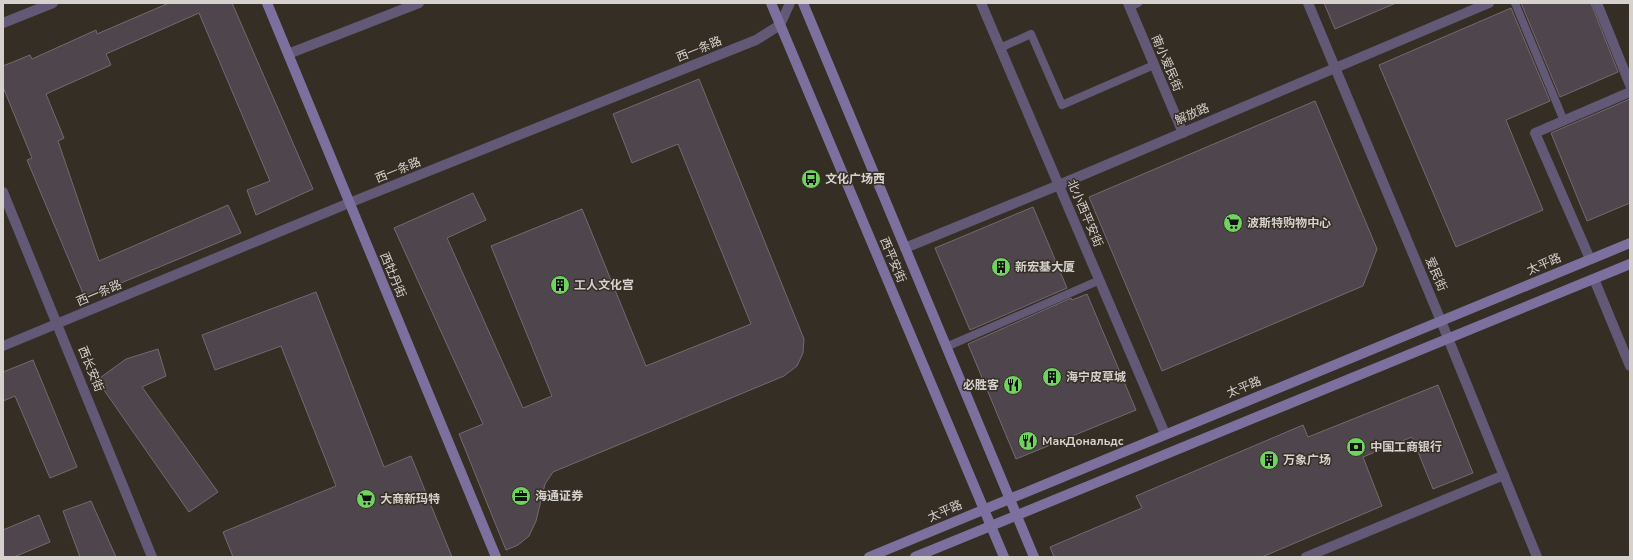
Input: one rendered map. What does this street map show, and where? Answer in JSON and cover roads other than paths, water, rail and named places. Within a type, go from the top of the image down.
[{"type":"main road","name":"西牡丹街","points":[[267,3],[496,557]]},
{"type":"main road","name":"西平安街","points":[[771,3],[1004,557]]},
{"type":"main road","name":"西平安街","points":[[803,3],[1034,557]]},
{"type":"main road","name":"太平路","points":[[915,557],[992,526],[1012,507],[1165,434],[1442,321],[1630,242]]},
{"type":"main road","name":"太平路","points":[[868,557],[984,509],[1012,507],[1449,339],[1630,264]]},
{"type":"street","points":[[3,23],[53,3]]},
{"type":"street","points":[[288,54],[419,3]]},
{"type":"street","points":[[780,25],[790,3]]},
{"type":"street","name":"北小西平安街","points":[[981,3],[1165,434]]},
{"type":"street","name":"爱民街","points":[[1308,3],[1442,321],[1537,557]]},
{"type":"street","name":"解放路","points":[[905,248],[1183,133],[1489,3]]},
{"type":"street","points":[[1597,3],[1630,85]]},
{"type":"street","name":"南小爱民街","points":[[1132,4],[1154,64],[1183,133]]},
{"type":"street","name":"西一条路","points":[[3,346],[349,203],[756,40],[780,25]]},
{"type":"street","points":[[1590,259],[1535,133],[1630,92]]},
{"type":"street","name":"西长安街","points":[[3,192],[152,557]]},
{"type":"street","points":[[1594,279],[1630,366]]},
{"type":"street","points":[[1306,557],[1504,475]]},
{"type":"lane","points":[[1515,3],[1564,121]]},
{"type":"lane","points":[[1000,48],[1031,34],[1062,105],[1154,64]]},
{"type":"lane","points":[[946,347],[1100,280]]},
{"type":"place","name":"文化广场西","points":[[811,179]]},
{"type":"place","name":"波斯特购物中心","points":[[1233,223]]},
{"type":"place","name":"新宏基大厦","points":[[1001,267]]},
{"type":"place","name":"工人文化宫","points":[[560,285]]},
{"type":"place","name":"海宁皮草城","points":[[1052,377]]},
{"type":"place","name":"必胜客","points":[[1013,385]]},
{"type":"place","name":"МакДональдс","points":[[1028,441]]},
{"type":"place","name":"中国工商银行","points":[[1356,447]]},
{"type":"place","name":"万象广场","points":[[1269,460]]},
{"type":"place","name":"海通证券","points":[[521,496]]},
{"type":"place","name":"大商新玛特","points":[[366,499]]}]
